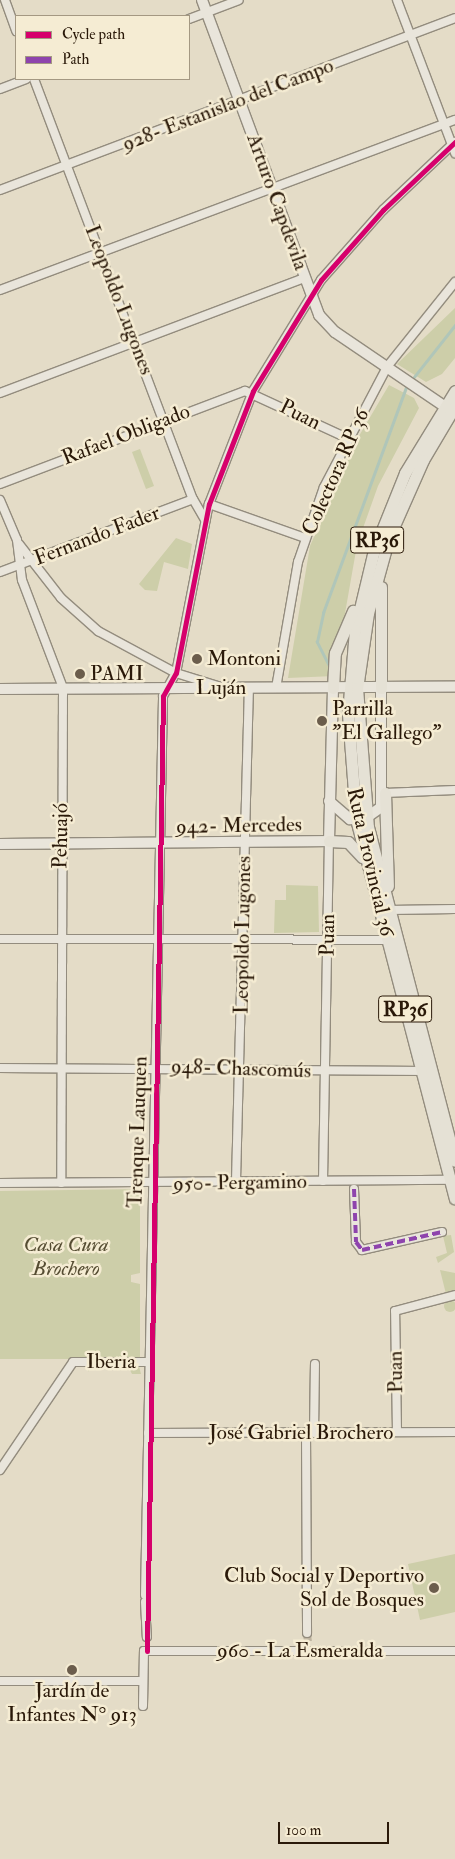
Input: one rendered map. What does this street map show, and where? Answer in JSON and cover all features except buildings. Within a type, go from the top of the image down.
[{"type":"main road","name":"Arturo Capdevila","points":[[202,0],[310,294],[329,327],[387,367],[449,406]]},
{"type":"main road","name":"Ruta Provincial 36","points":[[352,688],[373,591],[401,506],[455,391]]},
{"type":"main road","name":"Ruta Provincial 36","points":[[449,406],[405,473],[370,562],[352,688],[361,819],[371,878],[455,1198]]},
{"type":"main road","points":[[389,910],[379,598],[401,506]]},
{"type":"main road","points":[[333,688],[338,645],[370,562]]},
{"type":"main road","name":"Luján","points":[[0,689],[455,687]]},
{"type":"main road","name":"Puan","points":[[329,841],[333,688]]},
{"type":"main road","points":[[329,801],[345,818],[361,819],[381,807],[385,793]]},
{"type":"main road","name":"Ruta Provincial 36","points":[[361,819],[389,910],[455,1161]]},
{"type":"main road","points":[[329,841],[357,847],[371,878]]},
{"type":"main road","name":"942- Mercedes","points":[[0,844],[329,841]]},
{"type":"street","points":[[5,0],[15,28]]},
{"type":"street","points":[[190,19],[239,0]]},
{"type":"street","points":[[396,0],[442,124],[454,147]]},
{"type":"street","name":"928- Estanislao del Campo","points":[[0,190],[68,166],[455,18]]},
{"type":"street","points":[[0,89],[23,80]]},
{"type":"street","name":"Leopoldo Lugones","points":[[34,80],[102,254],[193,499],[205,520]]},
{"type":"street","points":[[0,290],[102,254],[455,120]]},
{"type":"street","name":"Trenque Lauquen","points":[[143,1706],[146,1646],[145,1599],[152,1184],[160,939],[163,696],[176,673],[205,520],[254,391],[310,294],[377,215],[454,147]]},
{"type":"street","points":[[0,393],[305,278]]},
{"type":"street","name":"Colectora RP 36","points":[[276,688],[305,538],[347,438],[387,367],[455,282]]},
{"type":"street","name":"Rafael Obligado","points":[[0,484],[238,393],[254,391]]},
{"type":"street","name":"Puan","points":[[254,391],[347,438]]},
{"type":"street","name":"Fernando Fader","points":[[0,572],[193,499]]},
{"type":"street","name":"Pehuajó","points":[[0,500],[16,540],[19,565],[63,688],[60,939],[61,1183]]},
{"type":"street","points":[[210,504],[305,538]]},
{"type":"street","points":[[16,540],[29,562],[61,598],[98,631],[176,673],[226,688]]},
{"type":"street","name":"Leopoldo Lugones","points":[[236,1181],[241,1068],[249,689]]},
{"type":"street","points":[[385,793],[455,790]]},
{"type":"street","name":"Puan","points":[[323,1181],[327,1072],[329,841]]},
{"type":"street","points":[[389,910],[455,908]]},
{"type":"street","points":[[0,939],[387,940]]},
{"type":"street","name":"948- Chascomús","points":[[0,1068],[157,1067],[327,1072],[422,1071]]},
{"type":"street","name":"950- Pergamino","points":[[0,1184],[450,1180]]},
{"type":"street","points":[[354,1190],[360,1249],[442,1232]]},
{"type":"street","name":"Puan","points":[[397,1432],[395,1311],[455,1295]]},
{"type":"street","name":"Iberia","points":[[0,1470],[73,1362],[149,1362]]},
{"type":"street","points":[[307,1633],[310,1433],[315,1364]]},
{"type":"street","name":"José Gabriel Brochero","points":[[148,1433],[455,1432]]},
{"type":"street","name":"960 - La Esmeralda","points":[[146,1646],[308,1646],[455,1651]]},
{"type":"street","points":[[0,1681],[143,1681]]},
{"type":"green space","points":[[455,308],[455,358],[442,374],[426,382],[397,364]]},
{"type":"green space","points":[[389,385],[414,398],[419,408],[378,486],[357,545],[334,676],[288,678],[310,546],[356,441]]},
{"type":"green space","points":[[140,449],[154,486],[146,489],[132,452]]},
{"type":"green space","points":[[176,538],[192,544],[188,569],[164,562],[157,591],[145,590],[139,584]]},
{"type":"green space","points":[[286,885],[318,886],[319,932],[274,933],[275,900],[286,900]]},
{"type":"green space","name":"Casa Cura Brochero","points":[[140,1189],[140,1273],[131,1275],[131,1282],[140,1284],[140,1359],[0,1359],[0,1191]]},
{"type":"green space","points":[[451,1235],[454,1252],[438,1263],[436,1257],[447,1253],[443,1236]]},
{"type":"green space","points":[[440,1270],[455,1273],[455,1291],[446,1294]]},
{"type":"green space","points":[[448,1300],[452,1300],[456,1306],[452,1312],[448,1312],[444,1308],[444,1304]]},
{"type":"green space","points":[[88,1365],[139,1366],[141,1374],[132,1374],[129,1368],[90,1367],[88,1372]]},
{"type":"green space","name":"Club Social y Deportivo Sol de Bosques","points":[[455,1554],[455,1612],[420,1620],[408,1564]]},
{"type":"waterway","points":[[414,377],[455,325]]},
{"type":"waterway","points":[[329,666],[317,642],[323,613],[406,388]]},
{"type":"tunnel","points":[[307,1633],[308,1642]]},
{"type":"marked path","points":[[354,1189],[356,1242],[362,1250],[442,1232]]},
{"type":"cycle path","points":[[147,1651],[163,696],[176,673],[209,504],[253,391],[321,280],[383,210],[455,142]]},
{"type":"place","name":"Montoni","points":[[197,659]]},
{"type":"place","name":"PAMI","points":[[80,674]]},
{"type":"place","name":"Parrilla \"El Gallego\"","points":[[322,721]]},
{"type":"place","name":"Club Social y Deportivo Sol de Bosques","points":[[434,1588]]},
{"type":"place","name":"Jardín de Infantes N° 913","points":[[72,1670]]}]
